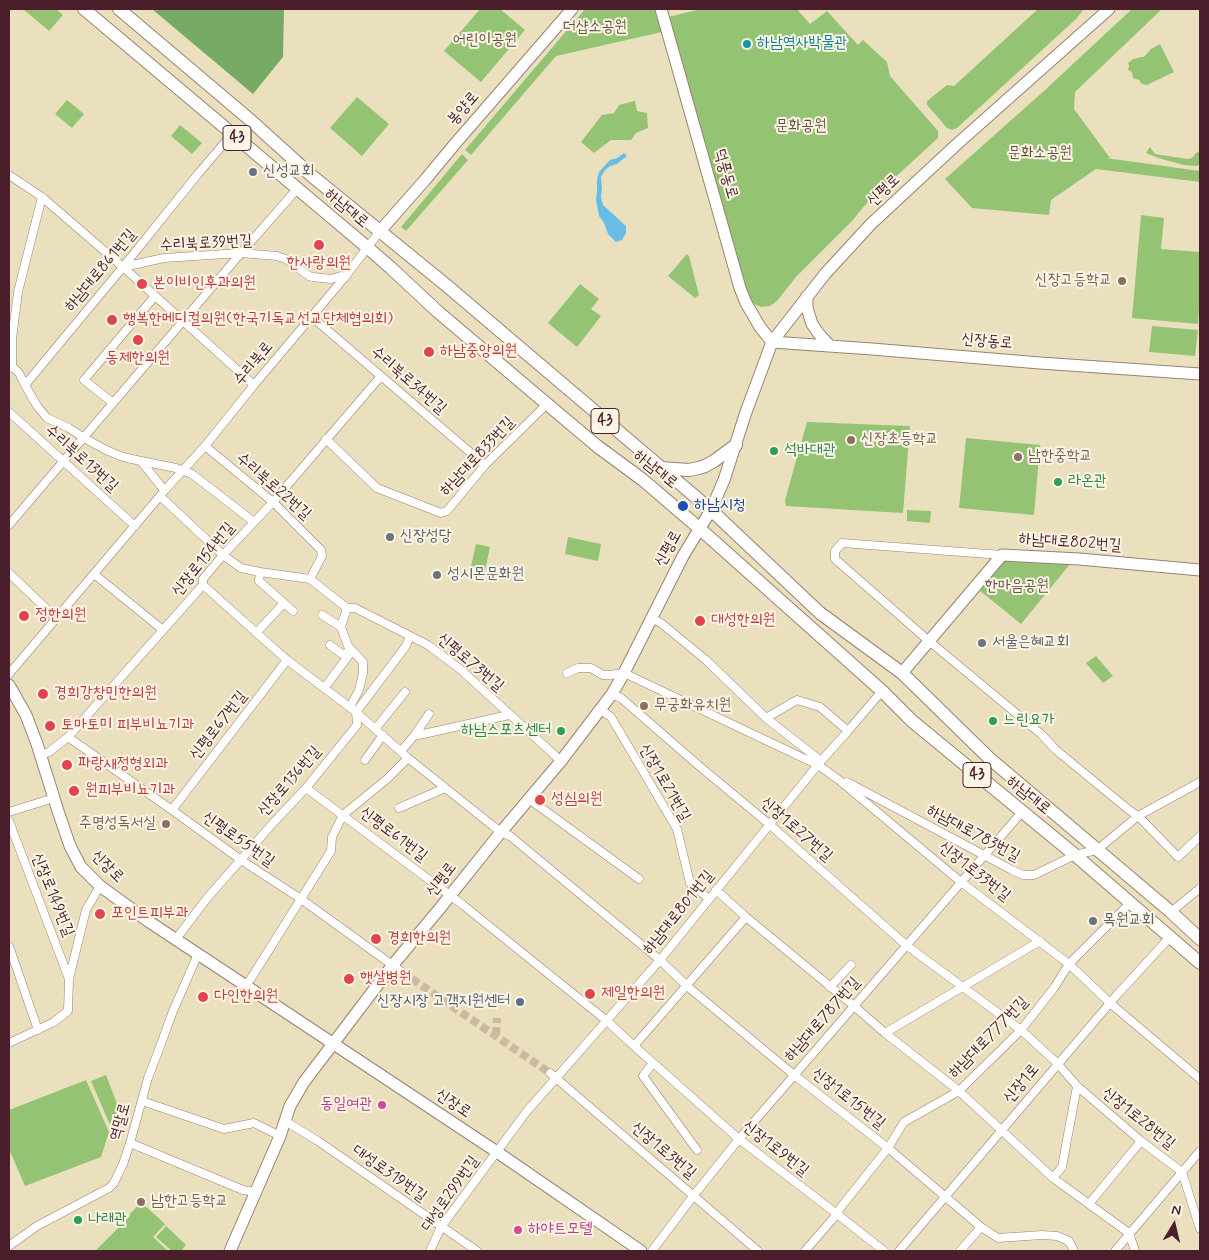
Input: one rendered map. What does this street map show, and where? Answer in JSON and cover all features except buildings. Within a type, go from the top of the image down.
[{"type":"main road","name":"하남대로","points":[[84,9],[368,248],[437,311],[547,404],[597,446],[634,472],[882,691],[912,722],[1075,855],[1200,963]]},
{"type":"main road","name":"하남대로","points":[[119,9],[249,119],[312,176],[461,297],[711,510],[820,613],[902,673],[989,758],[1171,912],[1200,939]]},
{"type":"main road","points":[[660,468],[689,470],[699,468],[714,461],[736,445]]},
{"type":"street","name":"봉양로","points":[[380,231],[572,9]]},
{"type":"street","name":"덕풍동로","points":[[661,9],[740,288],[746,303],[760,327],[772,342]]},
{"type":"street","name":"신평로","points":[[230,1251],[280,1136],[290,1106],[304,1082],[333,1043],[397,969],[450,895],[561,760],[612,694],[683,556],[711,510],[724,480],[752,394],[772,342],[824,274],[871,224],[956,145],[1109,9]]},
{"type":"street","name":"하남대로861번길","points":[[24,385],[232,134]]},
{"type":"street","points":[[9,175],[42,197],[254,385]]},
{"type":"street","points":[[9,525],[298,189]]},
{"type":"street","points":[[42,197],[18,292],[10,368],[19,372],[24,385],[47,418],[123,457],[176,468],[192,474],[254,522]]},
{"type":"street","name":"수리북로","points":[[9,674],[134,526],[205,446],[345,277],[380,231]]},
{"type":"street","name":"수리북로39번길","points":[[123,267],[164,258],[241,253],[277,256],[286,259],[313,277],[331,279],[341,276],[345,277]]},
{"type":"street","points":[[113,403],[84,380],[155,296]]},
{"type":"street","points":[[806,296],[812,324],[830,346]]},
{"type":"street","name":"수리북로34번길","points":[[312,317],[485,466]]},
{"type":"street","name":"신장동로","points":[[772,342],[1200,374]]},
{"type":"street","name":"신장로154번길","points":[[41,755],[49,752],[68,737],[203,585],[203,579],[223,555],[272,502],[381,376]]},
{"type":"street","name":"하남대로833번길","points":[[326,439],[377,488],[441,513],[447,511],[485,466],[547,404]]},
{"type":"street","name":"수리북로13번길","points":[[9,412],[134,526]]},
{"type":"street","name":"수리북로22번길","points":[[205,446],[272,502],[321,550],[322,556],[310,579]]},
{"type":"street","points":[[141,461],[160,485],[163,493],[223,555],[241,568],[310,579]]},
{"type":"street","points":[[1002,555],[842,543],[835,551],[835,559],[1041,734],[1056,750],[1138,816],[1178,857],[1200,836]]},
{"type":"street","name":"하남대로802번길","points":[[902,673],[1002,555],[1079,559],[1200,570]]},
{"type":"street","points":[[260,572],[259,581],[293,611]]},
{"type":"street","points":[[9,573],[56,618]]},
{"type":"street","points":[[94,574],[163,630]]},
{"type":"street","name":"신평로73번길","points":[[310,579],[347,608],[356,608],[428,644],[460,669],[561,760]]},
{"type":"street","points":[[203,585],[287,660],[325,687],[376,728],[408,758],[501,832]]},
{"type":"street","points":[[256,633],[284,603]]},
{"type":"street","points":[[340,627],[347,608]]},
{"type":"street","points":[[322,615],[340,627],[348,646],[363,662],[363,672],[353,710]]},
{"type":"street","name":"신장1로33번길","points":[[651,618],[661,623],[706,660],[766,718],[961,882],[1069,964],[1110,1003],[1200,1079]]},
{"type":"street","name":"신장로136번길","points":[[176,939],[208,897],[306,788],[357,725],[353,710],[406,646],[410,636]]},
{"type":"street","points":[[330,645],[342,654],[352,651]]},
{"type":"street","points":[[325,687],[352,651]]},
{"type":"street","name":"신평로67번길","points":[[172,810],[287,660]]},
{"type":"street","points":[[567,673],[578,668],[592,668],[603,675],[624,673],[820,763]]},
{"type":"street","name":"신장로","points":[[9,686],[26,715],[41,755],[66,835],[76,858],[100,886],[198,954],[497,1152],[641,1251]]},
{"type":"street","name":"하남대로801번길","points":[[497,1152],[553,1075],[607,1021],[660,960],[769,824],[882,691]]},
{"type":"street","points":[[376,728],[405,692]]},
{"type":"street","name":"신장1로27번길","points":[[612,694],[621,698],[769,824],[906,945],[1021,1030],[1058,1064]]},
{"type":"street","points":[[766,718],[798,700],[820,706],[848,731]]},
{"type":"street","name":"신장1로21번길","points":[[600,709],[611,718],[676,829],[690,883],[709,899]]},
{"type":"street","points":[[401,751],[429,714]]},
{"type":"street","points":[[414,736],[509,715]]},
{"type":"street","points":[[364,760],[383,735]]},
{"type":"street","name":"신평로55번길","points":[[68,737],[241,860],[301,899],[397,969]]},
{"type":"street","name":"신평로61번길","points":[[301,899],[331,851],[332,837],[343,815],[387,779],[408,758]]},
{"type":"street","name":"하남대로783번길","points":[[839,780],[849,782],[983,856],[1022,875],[1034,876],[1075,855],[1097,850]]},
{"type":"street","points":[[1097,850],[1138,816],[1200,782]]},
{"type":"street","name":"신평로61번길","points":[[306,788],[450,895]]},
{"type":"street","points":[[399,808],[445,788]]},
{"type":"street","points":[[9,812],[54,798]]},
{"type":"street","points":[[529,799],[639,879]]},
{"type":"street","name":"하남대로787번길","points":[[652,1251],[739,1139],[1022,812]]},
{"type":"street","name":"신장로149번길","points":[[9,821],[69,979]]},
{"type":"street","name":"신장1로15번길","points":[[501,832],[510,836],[660,960],[687,986],[794,1075],[888,1148],[981,1227],[998,1238],[1042,1235],[1057,1236],[1069,1241],[1074,1251]]},
{"type":"street","points":[[9,1044],[54,1022],[68,1011],[69,979],[86,910],[100,886]]},
{"type":"street","points":[[1171,912],[1200,888]]},
{"type":"street","points":[[716,890],[885,1033],[959,1091],[1054,1178],[1129,1233],[1135,1251]]},
{"type":"street","name":"신장1로9번길","points":[[450,895],[607,1021],[739,1139],[884,1251]]},
{"type":"street","points":[[245,985],[301,899]]},
{"type":"street","name":"하남대로777번길","points":[[804,1251],[837,1214],[888,1148],[904,1122],[959,1091],[1021,1030],[1054,988],[1069,964],[1130,902]]},
{"type":"street","points":[[634,1046],[746,917]]},
{"type":"street","name":"신장1로","points":[[899,1251],[1110,1003],[1170,937]]},
{"type":"street","points":[[885,1033],[1040,941]]},
{"type":"street","points":[[9,946],[38,1030]]},
{"type":"street","name":"역말로","points":[[9,1246],[37,1226],[109,1188],[114,1183],[123,1164],[152,1069],[172,1012],[198,954]]},
{"type":"street","points":[[830,987],[851,965]]},
{"type":"street","points":[[653,1063],[643,1076],[697,1150]]},
{"type":"street","name":"신장1로28번길","points":[[1058,1064],[1077,1086],[1141,1141],[1182,1172],[1200,1229]]},
{"type":"street","name":"신장1로3번길","points":[[553,1075],[758,1251]]},
{"type":"street","points":[[1054,1178],[1062,1167],[1077,1086]]},
{"type":"street","points":[[142,1101],[224,1129],[254,1123],[280,1136]]},
{"type":"street","name":"대성로319번길","points":[[285,1120],[477,1251]]},
{"type":"street","points":[[1089,1204],[1141,1141]]},
{"type":"street","points":[[130,1143],[243,1190],[256,1192]]},
{"type":"street","points":[[1114,1251],[1200,1151]]},
{"type":"street","name":"대성로299번길","points":[[430,1251],[441,1227],[497,1152]]},
{"type":"street","points":[[960,1251],[981,1227]]},
{"type":"green space","points":[[23,9],[56,9],[63,15],[49,31]]},
{"type":"green space","points":[[152,9],[284,9],[283,57],[253,94]]},
{"type":"green space","name":"어린이공원","points":[[480,9],[500,9],[525,30],[481,82],[444,51]]},
{"type":"green space","name":"더샵소공원","points":[[585,9],[655,9],[662,32],[556,56],[471,155],[465,150]]},
{"type":"green space","name":"문화공원","points":[[701,9],[797,9],[810,24],[827,11],[858,45],[863,40],[887,62],[890,76],[938,131],[938,138],[866,204],[852,221],[796,277],[777,301],[770,306],[761,307],[750,302],[668,17]]},
{"type":"green space","points":[[1038,9],[1084,9],[1076,19],[957,128],[952,130],[947,128],[927,105],[927,101],[947,85],[954,86]]},
{"type":"green space","name":"문화소공원","points":[[1132,9],[1162,9],[1075,92],[1074,109],[1110,158],[1106,158],[1200,171],[1200,182],[1096,169],[1051,200],[1049,215],[972,208],[945,179]]},
{"type":"green space","points":[[1160,44],[1174,72],[1147,85],[1142,84],[1139,80],[1133,78],[1132,72],[1128,70],[1128,63],[1133,59],[1144,57],[1151,49]]},
{"type":"green space","points":[[357,97],[389,124],[362,156],[330,128]]},
{"type":"green space","points":[[67,100],[84,114],[72,128],[55,114]]},
{"type":"green space","points":[[635,101],[637,111],[647,113],[648,128],[636,133],[631,140],[611,140],[594,153],[581,142],[602,115],[614,113],[619,105]]},
{"type":"green space","points":[[180,125],[202,143],[192,154],[171,136]]},
{"type":"green space","points":[[1150,147],[1155,154],[1188,159],[1200,151],[1200,164],[1197,166],[1184,165],[1158,158],[1146,153]]},
{"type":"green space","points":[[462,154],[468,160],[406,231],[401,227]]},
{"type":"green space","points":[[1141,215],[1164,218],[1161,249],[1200,252],[1198,324],[1132,318]]},
{"type":"green space","points":[[687,254],[699,295],[695,298],[668,276]]},
{"type":"green space","points":[[580,284],[599,299],[591,309],[601,316],[577,347],[548,323]]},
{"type":"green space","points":[[1152,326],[1198,330],[1195,356],[1149,352]]},
{"type":"green space","points":[[807,422],[910,426],[903,513],[786,506],[785,500]]},
{"type":"green space","points":[[966,438],[1040,445],[1034,515],[959,508]]},
{"type":"green space","points":[[907,510],[931,511],[930,523],[907,521]]},
{"type":"green space","points":[[568,537],[601,544],[598,561],[565,554]]},
{"type":"green space","points":[[476,544],[490,547],[484,575],[470,571]]},
{"type":"green space","name":"한마음공원","points":[[1005,559],[1071,563],[1021,624],[979,590]]},
{"type":"green space","points":[[1096,656],[1113,676],[1103,683],[1086,663]]},
{"type":"green space","points":[[106,1075],[119,1109],[110,1125],[91,1081]]},
{"type":"green space","points":[[86,1080],[109,1132],[101,1157],[25,1186],[9,1149],[9,1110]]},
{"type":"green space","points":[[141,1202],[165,1224],[153,1237],[168,1251],[95,1251],[130,1216]]},
{"type":"green space","points":[[166,1226],[186,1245],[181,1251],[172,1251],[156,1237]]},
{"type":"water","points":[[624,153],[627,156],[605,170],[601,177],[603,205],[626,226],[626,233],[622,240],[616,242],[608,234],[599,216],[596,200],[597,179],[599,172],[610,160]]},
{"type":"tunnel","points":[[402,972],[550,1073]]},
{"type":"tunnel","points":[[496,1035],[497,1018]]},
{"type":"place","name":"하남역사박물관","points":[[747,44]]},
{"type":"place","name":"신성교회","points":[[253,172]]},
{"type":"place","name":"한사랑의원","points":[[319,245]]},
{"type":"place","name":"신장고등학교","points":[[1122,281]]},
{"type":"place","name":"본이비인후과의원","points":[[142,284]]},
{"type":"place","name":"행복한메디컬의원(한국기독교선교단체협의회)","points":[[112,320]]},
{"type":"place","name":"동제한의원","points":[[138,340]]},
{"type":"place","name":"하남중앙의원","points":[[429,352]]},
{"type":"place","name":"신장초등학교","points":[[851,440]]},
{"type":"place","name":"석바대관","points":[[774,451]]},
{"type":"place","name":"남한중학교","points":[[1018,457]]},
{"type":"place","name":"라온관","points":[[1058,482]]},
{"type":"place","name":"하남시청","points":[[683,506]]},
{"type":"place","name":"신장성당","points":[[390,537]]},
{"type":"place","name":"성시몬문화원","points":[[437,575]]},
{"type":"place","name":"정한의원","points":[[24,616]]},
{"type":"place","name":"대성한의원","points":[[700,621]]},
{"type":"place","name":"서울은혜교회","points":[[982,643]]},
{"type":"place","name":"경희강창민한의원","points":[[43,694]]},
{"type":"place","name":"무궁화유치원","points":[[644,706]]},
{"type":"place","name":"느린요가","points":[[993,721]]},
{"type":"place","name":"토마토미 피부비뇨기과","points":[[50,726]]},
{"type":"place","name":"하남스포츠센터","points":[[561,731]]},
{"type":"place","name":"파랑새정형외과","points":[[67,765]]},
{"type":"place","name":"원피부비뇨기과","points":[[74,791]]},
{"type":"place","name":"성심의원","points":[[540,800]]},
{"type":"place","name":"주명성독서실","points":[[166,824]]},
{"type":"place","name":"포인트피부과","points":[[100,914]]},
{"type":"place","name":"목원교회","points":[[1093,921]]},
{"type":"place","name":"경희한의원","points":[[376,939]]},
{"type":"place","name":"햇살병원","points":[[349,979]]},
{"type":"place","name":"제일한의원","points":[[590,994]]},
{"type":"place","name":"다인한의원","points":[[203,997]]},
{"type":"place","name":"신장시장 고객지원센터","points":[[520,1002]]},
{"type":"place","name":"동일여관","points":[[382,1105]]},
{"type":"place","name":"남한고등학교","points":[[141,1202]]},
{"type":"place","name":"나래관","points":[[78,1220]]},
{"type":"place","name":"하야트모텔","points":[[518,1230]]}]
